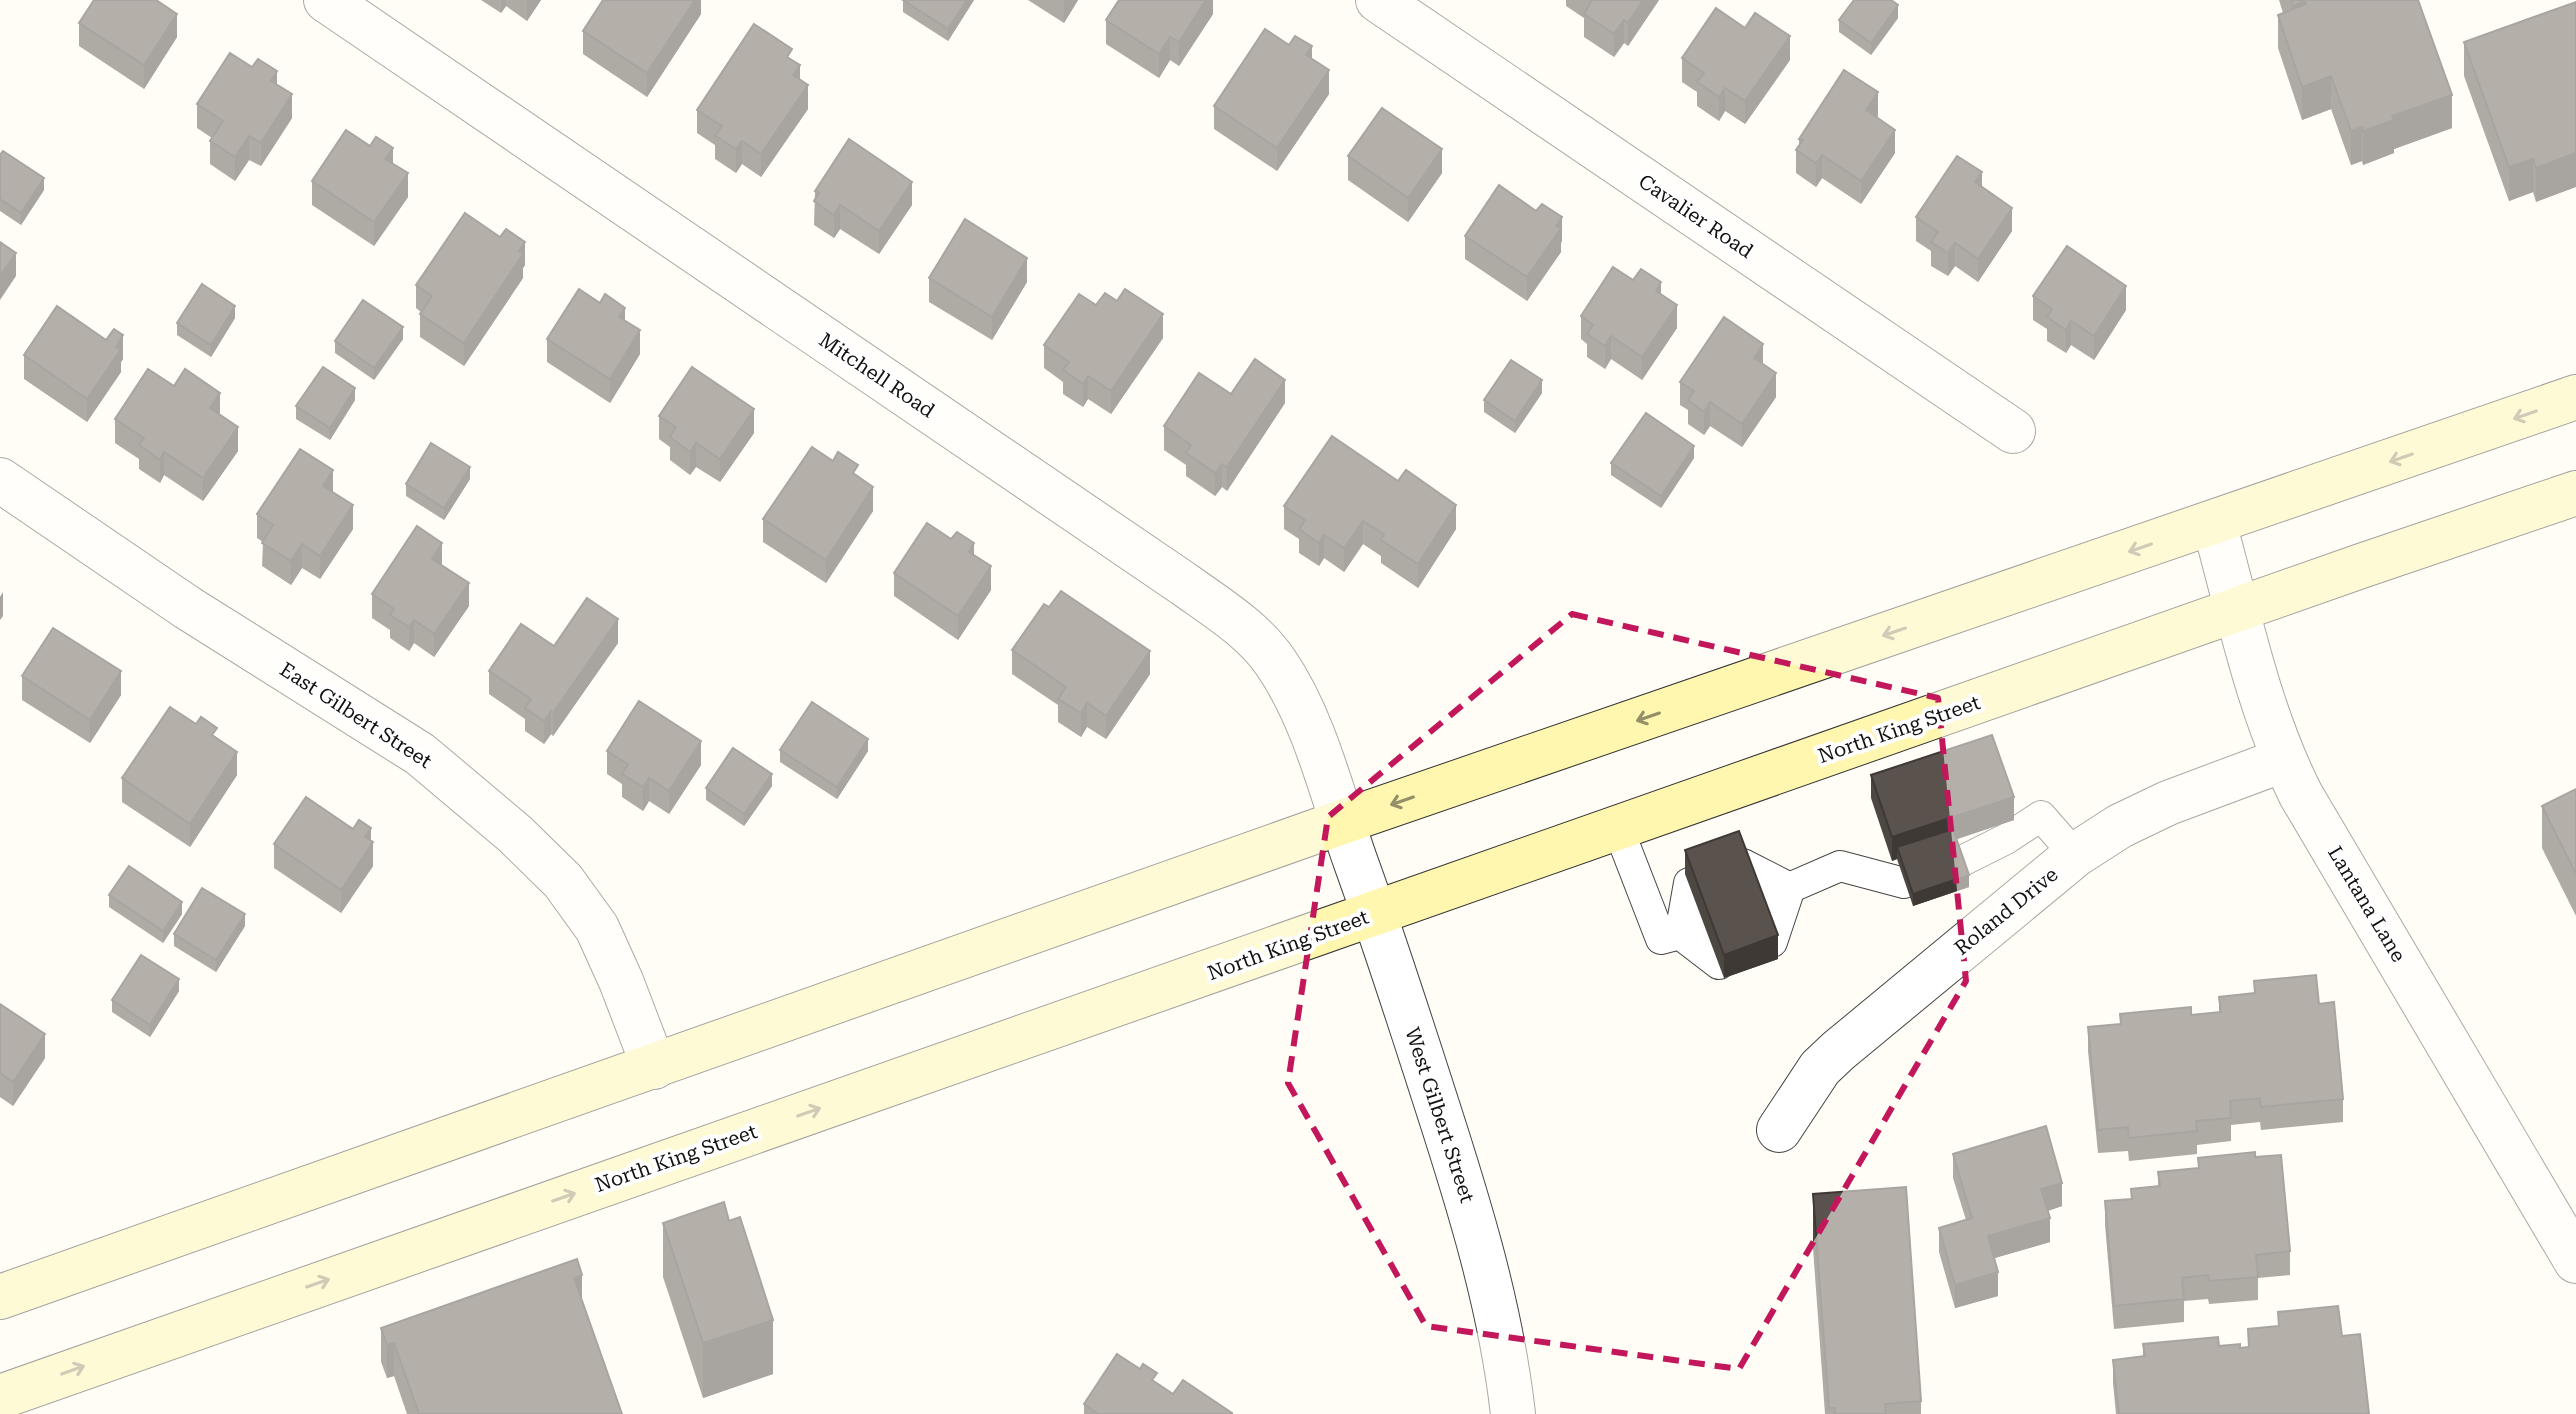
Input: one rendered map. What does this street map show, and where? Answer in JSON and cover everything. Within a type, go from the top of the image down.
[{"type":"main road","points":[[0,1297],[1342,822],[2576,397]]},
{"type":"main road","name":"North King Street","points":[[0,1397],[2576,493]]},
{"type":"street","name":"Mitchell Road","points":[[326,0],[1225,614],[1256,640],[1288,682],[1342,822]]},
{"type":"street","name":"Cavalier Road","points":[[1378,0],[2013,431]]},
{"type":"street","name":"East Gilbert Street","points":[[0,480],[188,608],[420,754],[515,834],[563,881],[597,928],[654,1067]]},
{"type":"street","name":"Lantana Lane","points":[[2214,523],[2269,725],[2283,760],[2576,1261]]},
{"type":"street","name":"Roland Drive","points":[[1779,1130],[1820,1068],[1838,1051],[2075,855],[2120,826],[2168,803],[2283,760]]},
{"type":"street","name":"West Gilbert Street","points":[[1342,822],[1464,1189],[1501,1336],[1513,1414]]},
{"type":"lane","points":[[1960,862],[2006,839],[2041,816],[2075,855]]},
{"type":"lane","points":[[1618,828],[1661,939],[1692,929]]},
{"type":"lane","points":[[1743,864],[1790,888]]},
{"type":"lane","points":[[1757,902],[1840,866],[1904,883]]},
{"type":"lane","points":[[1689,883],[1692,929],[1719,964]]},
{"type":"lane","points":[[1772,942],[1790,888]]},
{"type":"highlighted area","points":[[1572,614],[1938,698],[1966,981],[1739,1369],[1426,1326],[1288,1083],[1328,817]]},
{"type":"building","points":[[94,0],[156,0],[177,14],[144,65],[79,23]]},
{"type":"building","points":[[603,0],[695,0],[647,73],[583,31]]},
{"type":"building","points":[[903,0],[967,0],[948,29]]},
{"type":"building","points":[[1119,0],[1206,0],[1179,42],[1170,37],[1159,54],[1106,20]]},
{"type":"building","points":[[1592,0],[1643,0],[1628,23],[1624,20],[1614,34],[1584,14]]},
{"type":"building","points":[[1854,0],[1891,0],[1898,5],[1871,43],[1839,20]]},
{"type":"building","points":[[2291,0],[2418,0],[2452,95],[2392,116],[2394,120],[2363,131],[2362,127],[2351,131],[2331,76],[2302,87],[2278,15],[2306,4],[2305,1],[2293,6]]},
{"type":"building","points":[[2576,2],[2576,153],[2536,168],[2533,159],[2509,167],[2464,42]]},
{"type":"building","points":[[1716,8],[1745,28],[1755,13],[1790,36],[1745,101],[1725,88],[1719,97],[1697,82],[1704,73],[1682,58]]},
{"type":"building","points":[[754,24],[792,49],[787,57],[800,65],[793,75],[808,85],[761,154],[742,141],[736,149],[715,136],[722,126],[697,110]]},
{"type":"building","points":[[1265,29],[1289,45],[1295,36],[1312,46],[1306,55],[1329,70],[1277,148],[1214,106]]},
{"type":"building","points":[[230,53],[252,67],[258,59],[277,71],[271,81],[292,94],[261,143],[249,136],[235,157],[210,141],[223,121],[197,104]]},
{"type":"building","points":[[1844,70],[1878,92],[1866,110],[1895,130],[1861,181],[1822,155],[1816,163],[1796,150],[1803,140],[1799,139]]},
{"type":"building","points":[[1382,108],[1442,149],[1408,198],[1348,156]]},
{"type":"building","points":[[346,130],[370,146],[376,137],[393,148],[385,159],[408,173],[374,222],[312,181]]},
{"type":"building","points":[[849,139],[912,182],[879,231],[840,205],[834,215],[814,201],[819,193],[815,191]]},
{"type":"building","points":[[3,151],[44,178],[21,213],[0,199],[0,155]]},
{"type":"building","points":[[1957,156],[1982,172],[1975,182],[2012,208],[1978,259],[1955,243],[1948,253],[1931,242],[1938,232],[1916,217]]},
{"type":"building","points":[[1499,185],[1536,211],[1542,204],[1562,217],[1556,226],[1561,228],[1527,277],[1465,236]]},
{"type":"building","points":[[465,213],[500,237],[506,229],[525,242],[519,251],[523,254],[464,343],[420,314],[432,296],[416,285]]},
{"type":"building","points":[[965,219],[1027,258],[992,317],[929,278]]},
{"type":"building","points":[[0,242],[16,253],[0,276]]},
{"type":"building","points":[[2067,246],[2126,286],[2094,336],[2071,321],[2066,330],[2047,317],[2052,309],[2033,296]]},
{"type":"building","points":[[1613,267],[1633,280],[1641,269],[1661,282],[1656,291],[1677,305],[1642,357],[1611,336],[1605,346],[1587,334],[1593,325],[1581,316]]},
{"type":"building","points":[[202,284],[235,306],[211,345],[177,323]]},
{"type":"building","points":[[579,289],[600,303],[605,294],[625,308],[619,317],[640,330],[610,379],[547,339]]},
{"type":"building","points":[[1125,289],[1163,314],[1111,391],[1088,376],[1083,384],[1063,370],[1069,362],[1044,345],[1079,294],[1096,305],[1105,293],[1117,301]]},
{"type":"building","points":[[363,300],[403,327],[374,368],[335,341]]},
{"type":"building","points":[[57,306],[106,340],[114,329],[123,335],[116,347],[121,349],[87,399],[24,355]]},
{"type":"building","points":[[1724,317],[1763,344],[1754,358],[1776,373],[1742,424],[1710,402],[1704,412],[1688,400],[1694,391],[1680,382]]},
{"type":"building","points":[[1255,359],[1285,380],[1227,467],[1222,464],[1215,473],[1186,453],[1191,445],[1164,426],[1199,373],[1231,394]]},
{"type":"building","points":[[1511,360],[1542,380],[1515,421],[1484,400]]},
{"type":"building","points":[[323,367],[355,388],[330,428],[296,406]]},
{"type":"building","points":[[692,367],[754,409],[720,459],[696,443],[690,452],[670,437],[676,427],[659,416]]},
{"type":"building","points":[[148,369],[174,386],[185,369],[220,393],[210,408],[238,427],[203,478],[164,452],[160,460],[139,445],[144,438],[115,419]]},
{"type":"building","points":[[1646,413],[1694,446],[1661,496],[1611,463]]},
{"type":"building","points":[[1332,436],[1398,481],[1406,470],[1456,505],[1418,564],[1381,540],[1384,534],[1363,521],[1344,548],[1324,535],[1319,543],[1299,529],[1305,520],[1284,506]]},
{"type":"building","points":[[431,443],[470,467],[444,508],[406,484]]},
{"type":"building","points":[[812,447],[833,461],[838,452],[858,465],[853,473],[873,487],[826,560],[763,519]]},
{"type":"building","points":[[300,449],[333,470],[323,486],[353,505],[320,556],[302,544],[291,561],[262,543],[273,525],[257,514]]},
{"type":"building","points":[[927,523],[951,539],[957,532],[974,543],[969,552],[991,566],[958,616],[894,573]]},
{"type":"building","points":[[417,526],[442,543],[432,559],[469,583],[434,634],[414,620],[409,627],[390,615],[394,609],[372,594]]},
{"type":"building","points":[[1061,591],[1150,651],[1106,716],[1087,703],[1081,713],[1058,699],[1066,687],[1012,650],[1044,604],[1049,607]]},
{"type":"building","points":[[587,598],[618,619],[553,713],[551,711],[544,721],[525,708],[531,699],[489,671],[521,624],[554,646]]},
{"type":"building","points":[[53,628],[121,671],[90,720],[22,676]]},
{"type":"building","points":[[639,701],[701,741],[669,791],[649,778],[643,787],[622,774],[628,764],[607,751]]},
{"type":"building","points":[[812,702],[868,739],[837,787],[780,750]]},
{"type":"building","points":[[170,707],[196,724],[201,717],[217,728],[212,735],[237,752],[190,824],[122,778]]},
{"type":"building","points":[[1992,735],[2014,797],[1892,837],[1871,775]]},
{"type":"building","points":[[733,748],[772,774],[744,814],[706,788]]},
{"type":"building","points":[[2576,789],[2576,874],[2542,806]]},
{"type":"building","points":[[306,797],[353,829],[359,820],[371,828],[365,837],[373,842],[341,890],[274,844]]},
{"type":"building","points":[[1953,829],[1969,875],[1913,894],[1897,847]]},
{"type":"building","points":[[1739,831],[1778,935],[1724,955],[1685,850]]},
{"type":"building","points":[[129,866],[182,902],[163,931],[109,895]]},
{"type":"building","points":[[202,888],[245,914],[216,960],[174,934]]},
{"type":"building","points":[[141,955],[179,979],[150,1025],[112,1000]]},
{"type":"building","points":[[2316,975],[2319,1004],[2334,1002],[2343,1099],[2261,1107],[2260,1098],[2230,1101],[2231,1118],[2196,1121],[2197,1131],[2129,1138],[2128,1127],[2098,1130],[2088,1027],[2121,1024],[2120,1014],[2191,1007],[2191,1015],[2221,1012],[2219,997],[2255,993],[2254,981]]},
{"type":"building","points":[[0,1004],[45,1034],[13,1082],[0,1073]]},
{"type":"building","points":[[2046,1126],[2062,1183],[2041,1189],[2050,1218],[1988,1236],[1998,1272],[1955,1285],[1939,1228],[1972,1218],[1953,1154]]},
{"type":"building","points":[[2255,1152],[2255,1157],[2281,1155],[2290,1251],[2256,1255],[2258,1277],[2209,1281],[2208,1275],[2182,1278],[2184,1299],[2114,1306],[2105,1201],[2132,1199],[2131,1189],[2160,1186],[2158,1172],[2199,1168],[2198,1158]]},
{"type":"building","points":[[1906,1187],[1921,1401],[1885,1404],[1886,1414],[1835,1414],[1835,1408],[1829,1408],[1813,1194]]},
{"type":"building","points":[[724,1202],[729,1221],[740,1217],[773,1320],[703,1343],[663,1223]]},
{"type":"building","points":[[577,1259],[582,1275],[574,1278],[622,1414],[419,1414],[394,1343],[387,1345],[381,1328]]},
{"type":"building","points":[[2338,1306],[2342,1336],[2360,1334],[2369,1414],[2119,1414],[2113,1360],[2145,1356],[2143,1344],[2218,1337],[2219,1346],[2240,1344],[2240,1348],[2249,1347],[2248,1329],[2279,1326],[2278,1312]]},
{"type":"building","points":[[1117,1354],[1140,1369],[1143,1364],[1157,1373],[1152,1380],[1173,1394],[1183,1380],[1232,1414],[1098,1414],[1084,1404]]}]
